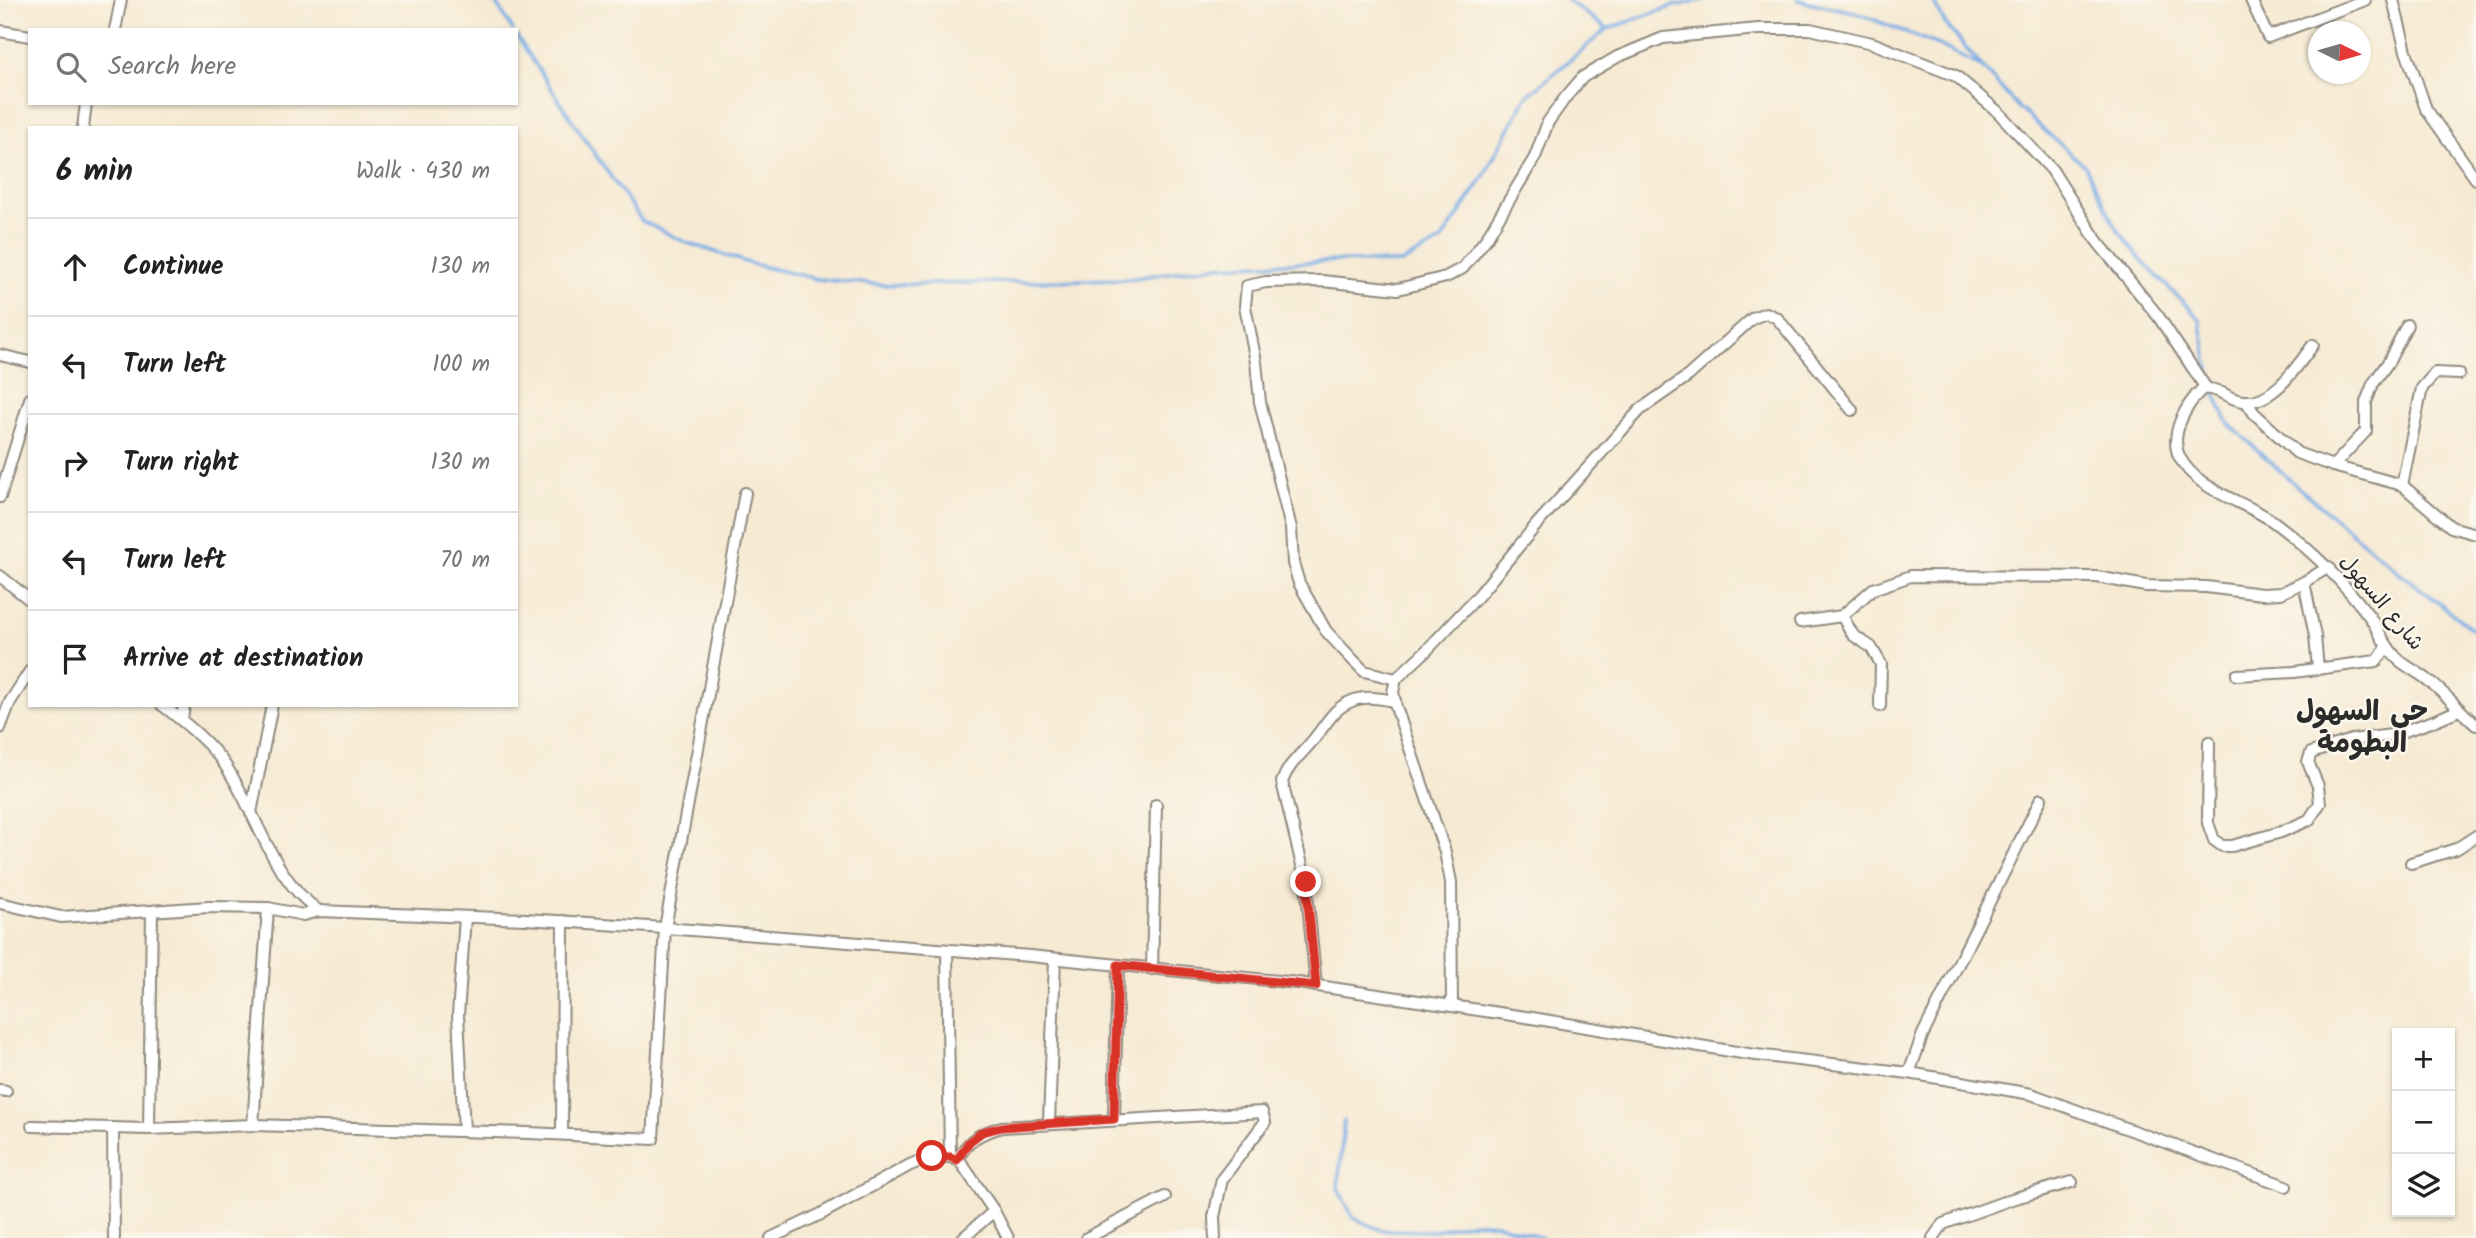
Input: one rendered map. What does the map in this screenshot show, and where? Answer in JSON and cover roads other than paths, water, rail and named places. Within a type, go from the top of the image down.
[{"type":"street","points":[[115,28],[121,0]]},
{"type":"street","points":[[2251,0],[2268,37],[2365,0]]},
{"type":"street","points":[[2393,0],[2406,51],[2426,109],[2476,179]]},
{"type":"street","points":[[1396,679],[1364,671],[1326,631],[1298,583],[1293,563],[1291,528],[1260,402],[1250,321],[1245,306],[1247,286],[1266,282],[1322,281],[1398,289],[1446,276],[1463,268],[1493,227],[1535,157],[1548,122],[1583,77],[1617,57],[1662,38],[1758,29],[1810,29],[1872,43],[1956,76],[1997,111],[2052,170],[2096,242],[2158,316],[2204,388],[2220,390],[2246,401],[2258,398],[2292,374],[2313,345]]},
{"type":"street","points":[[0,31],[28,36]]},
{"type":"street","points":[[83,126],[86,105]]},
{"type":"street","points":[[1452,1006],[1451,882],[1445,852],[1395,701],[1393,692],[1396,679],[1478,596],[1537,524],[1641,409],[1688,376],[1753,318],[1766,313],[1777,318],[1852,410]]},
{"type":"street","points":[[2333,466],[2366,431],[2366,402],[2373,384],[2389,361],[2407,325]]},
{"type":"street","points":[[0,355],[28,362]]},
{"type":"street","points":[[2402,485],[2422,388],[2435,373],[2459,374]]},
{"type":"street","name":"شارع السهول","points":[[2204,388],[2185,411],[2176,435],[2178,454],[2191,472],[2272,521],[2329,567],[2370,617],[2399,660],[2429,680],[2476,725]]},
{"type":"street","points":[[2246,401],[2254,413],[2297,453],[2402,485],[2451,527],[2476,534]]},
{"type":"street","points":[[0,497],[28,406]]},
{"type":"street","points":[[32,1126],[149,1129],[253,1125],[653,1139],[665,928],[745,493]]},
{"type":"street","points":[[1800,622],[1842,616],[1873,589],[1889,582],[1918,576],[2097,577],[2146,586],[2206,587],[2262,594],[2281,593],[2329,567]]},
{"type":"street","points":[[0,576],[28,598]]},
{"type":"street","points":[[2304,582],[2315,636],[2318,668]]},
{"type":"street","points":[[1842,616],[1853,635],[1871,647],[1881,664],[1880,706]]},
{"type":"street","points":[[2237,675],[2294,673],[2376,661],[2388,647]]},
{"type":"street","points":[[0,728],[5,699],[28,673]]},
{"type":"street","points":[[1316,986],[1306,882],[1282,782],[1287,769],[1315,739],[1333,713],[1352,700],[1372,697],[1395,701]]},
{"type":"street","points":[[165,707],[182,720],[225,764],[298,895],[318,911]]},
{"type":"street","points":[[182,720],[184,707]]},
{"type":"street","points":[[251,813],[272,707]]},
{"type":"street","points":[[2209,742],[2208,823],[2214,840],[2221,846],[2232,846],[2281,832],[2309,820],[2320,803],[2318,786],[2308,762],[2311,753],[2352,740],[2392,735],[2431,723],[2459,710]]},
{"type":"street","points":[[1909,1073],[1923,1034],[2040,799]]},
{"type":"street","points":[[1153,969],[1156,806]]},
{"type":"street","points":[[2412,863],[2456,849],[2476,836]]},
{"type":"street","points":[[0,903],[61,917],[209,907],[268,908],[303,915],[318,911],[563,921],[1055,959],[1316,986],[1748,1054],[1909,1073],[2031,1094],[2286,1186]]},
{"type":"street","points":[[253,1125],[268,908]]},
{"type":"street","points":[[149,1129],[152,911]]},
{"type":"street","points":[[464,1131],[458,1015],[465,917]]},
{"type":"street","points":[[562,1134],[563,921]]},
{"type":"street","points":[[947,950],[954,1158]]},
{"type":"street","points":[[1049,1123],[1055,959]]},
{"type":"street","points":[[1114,1119],[1118,965]]},
{"type":"street","points":[[954,1158],[982,1132],[1002,1127],[1262,1112],[1265,1122],[1222,1179],[1214,1217],[1214,1238]]},
{"type":"street","points":[[113,1128],[114,1238]]},
{"type":"street","points":[[771,1238],[932,1156],[954,1158],[968,1170],[1008,1238]]},
{"type":"street","points":[[1933,1238],[1943,1224],[2012,1199],[2072,1182]]},
{"type":"street","points":[[1087,1238],[1165,1197]]},
{"type":"street","points":[[963,1238],[994,1211]]},
{"type":"waterway","points":[[494,0],[512,28]]},
{"type":"waterway","points":[[1567,0],[1607,29]]},
{"type":"waterway","points":[[518,38],[642,221],[685,242],[752,264],[817,279],[884,285],[1128,279],[1214,266],[1340,261],[1401,263],[1441,241],[1481,181],[1526,97],[1607,29],[1673,6],[1704,0]]},
{"type":"waterway","points":[[1798,0],[1854,12],[1941,46],[1983,68],[2019,108],[2085,166],[2115,226],[2143,262],[2200,319],[2212,388],[2228,423],[2299,488],[2400,573],[2476,632]]},
{"type":"waterway","points":[[1933,0],[1944,22],[1981,66]]},
{"type":"waterway","points":[[1344,1121],[1338,1188],[1353,1218],[1381,1230],[1433,1231],[1473,1222],[1498,1224],[1542,1238]]},
{"type":"district","name":"حي السهول البطومة","points":[[2362,728]]}]
